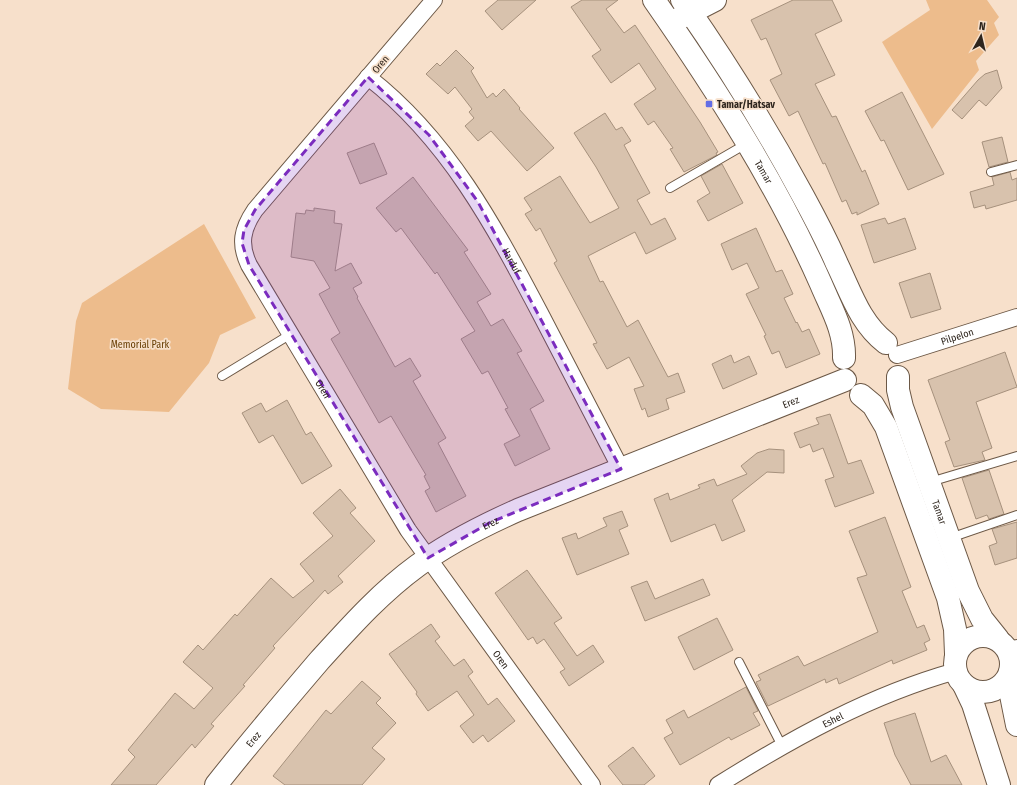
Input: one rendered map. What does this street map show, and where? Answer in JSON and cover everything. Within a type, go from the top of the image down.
[{"type":"street","name":"Oren","points":[[434,0],[255,210],[244,230],[242,243],[246,257],[404,523],[592,785]]},
{"type":"street","name":"Tamar","points":[[654,0],[671,24],[746,144],[782,207],[816,274],[841,330],[844,344],[844,358]]},
{"type":"street","points":[[671,24],[686,6],[715,0]]},
{"type":"street","points":[[686,6],[785,163],[820,229],[859,312],[875,334],[891,349],[899,366],[898,377],[892,387],[883,393],[873,396],[861,395],[852,389],[845,380],[842,370],[844,358],[850,349],[864,340],[875,340],[891,349]]},
{"type":"street","name":"Harduf","points":[[368,77],[390,94],[429,135],[478,202],[504,246],[621,469]]},
{"type":"street","name":"Pilpelon","points":[[891,349],[1017,317]]},
{"type":"street","name":"Tamar","points":[[898,377],[898,390],[902,407],[949,538],[975,605],[986,625],[1008,646]]},
{"type":"street","name":"Erez","points":[[216,785],[281,706],[350,627],[394,584],[428,558],[491,522],[845,380]]},
{"type":"street","name":"Tamar","points":[[861,395],[877,410],[886,427],[948,598],[955,629],[959,670],[974,704],[999,785]]},
{"type":"street","points":[[1010,673],[1000,686],[991,691],[979,692],[959,670],[966,641],[976,636],[987,635],[1008,646],[1012,662],[1010,673],[1011,699],[1017,725]]},
{"type":"street","name":"Eshel","points":[[718,785],[782,746],[876,699],[930,678],[959,670]]},
{"type":"lane","points":[[670,188],[746,144]]},
{"type":"lane","points":[[991,172],[1017,165]]},
{"type":"lane","points":[[222,376],[291,334]]},
{"type":"lane","points":[[929,482],[1017,456]]},
{"type":"lane","points":[[949,538],[1017,515]]},
{"type":"lane","points":[[739,662],[782,746]]},
{"type":"highlighted area","points":[[368,77],[429,135],[478,202],[621,469],[491,522],[428,558],[249,265],[242,243],[244,230],[255,210]]},
{"type":"green space","points":[[926,0],[987,0],[999,17],[994,23],[999,35],[976,61],[979,70],[932,129],[882,42],[930,10]]},
{"type":"green space","name":"Memorial Park","points":[[204,224],[256,318],[220,335],[209,363],[169,412],[101,409],[68,389],[76,321],[82,303]]},
{"type":"building","points":[[498,0],[536,0],[502,30],[485,11]]},
{"type":"building","points":[[582,0],[618,0],[606,9],[624,33],[635,25],[700,122],[718,152],[716,153],[717,155],[684,172],[670,149],[673,148],[654,121],[648,125],[634,104],[656,89],[639,63],[611,83],[592,56],[601,50],[571,7]]},
{"type":"building","points":[[793,0],[832,0],[842,21],[815,34],[835,75],[815,84],[832,117],[836,116],[862,172],[865,170],[879,204],[857,215],[857,212],[852,214],[846,200],[842,202],[825,163],[823,164],[798,111],[789,116],[770,80],[782,74],[766,38],[761,40],[751,20]]},
{"type":"building","points":[[456,50],[474,68],[471,71],[487,98],[493,93],[496,97],[504,89],[520,108],[519,109],[554,148],[527,171],[491,131],[478,141],[465,126],[474,118],[469,112],[472,109],[455,87],[448,94],[426,74],[437,63],[440,66]]},
{"type":"building","points":[[997,70],[1002,88],[986,106],[979,100],[962,119],[952,110],[978,80],[985,74]]},
{"type":"building","points":[[902,92],[944,174],[908,190],[884,140],[881,141],[865,111]]},
{"type":"building","points":[[605,113],[616,130],[622,127],[631,141],[624,145],[650,193],[637,200],[651,225],[665,218],[676,239],[646,254],[635,232],[588,256],[600,282],[603,281],[627,327],[638,320],[668,377],[678,373],[685,392],[666,399],[669,409],[648,417],[645,408],[642,410],[634,389],[644,386],[629,357],[607,369],[593,344],[597,343],[554,263],[557,261],[540,228],[536,231],[525,214],[532,210],[524,198],[560,176],[590,223],[619,208],[596,167],[574,133]]},
{"type":"building","points":[[1002,137],[1008,162],[989,167],[982,142]]},
{"type":"building","points":[[374,143],[387,174],[360,184],[347,153]]},
{"type":"building","points":[[722,164],[743,203],[708,221],[697,201],[710,193],[701,176]]},
{"type":"building","points":[[1010,172],[1012,180],[1017,178],[1017,200],[986,209],[985,205],[974,208],[970,192],[994,185],[992,177]]},
{"type":"building","points":[[413,177],[468,250],[464,252],[491,294],[477,302],[491,326],[503,319],[522,351],[517,353],[544,401],[530,409],[550,449],[515,466],[504,444],[520,436],[505,409],[508,408],[488,371],[482,374],[461,339],[475,331],[437,272],[435,274],[401,228],[396,232],[376,208]]},
{"type":"building","points":[[314,208],[335,211],[334,223],[342,224],[335,271],[351,263],[362,283],[353,288],[358,297],[357,298],[395,367],[410,358],[421,376],[413,381],[446,438],[438,443],[466,496],[436,512],[425,491],[430,488],[424,476],[426,475],[391,416],[379,423],[331,339],[340,333],[319,294],[330,288],[314,261],[291,257],[296,213],[305,214],[306,210],[314,211]]},
{"type":"building","points":[[885,218],[888,224],[905,218],[916,249],[874,263],[861,225]]},
{"type":"building","points":[[756,228],[776,272],[782,270],[793,294],[784,298],[796,323],[797,322],[802,332],[809,329],[820,354],[786,368],[779,351],[772,354],[764,336],[766,335],[746,294],[759,288],[747,263],[732,270],[721,244]]},
{"type":"building","points":[[930,273],[941,309],[911,318],[899,283]]},
{"type":"building","points":[[1005,352],[1017,387],[976,402],[992,448],[982,452],[985,460],[954,467],[945,442],[950,440],[928,380]]},
{"type":"building","points":[[731,355],[734,363],[749,356],[757,374],[723,389],[712,364]]},
{"type":"building","points":[[287,400],[306,435],[311,432],[332,466],[302,484],[273,435],[259,443],[242,413],[261,403],[266,412]]},
{"type":"building","points":[[830,414],[848,464],[861,460],[874,493],[835,507],[825,480],[834,477],[823,448],[813,452],[810,444],[800,448],[794,433],[819,424],[816,418]]},
{"type":"building","points":[[769,449],[784,450],[784,473],[767,472],[732,500],[745,531],[722,541],[715,524],[671,542],[654,499],[668,493],[670,500],[700,488],[698,485],[714,479],[717,486],[747,474],[741,466],[757,453]]},
{"type":"building","points":[[989,470],[1004,514],[989,519],[987,515],[976,519],[962,478]]},
{"type":"building","points":[[340,489],[356,508],[350,513],[375,541],[338,576],[343,582],[328,594],[325,590],[273,646],[275,648],[243,685],[245,686],[211,724],[214,726],[195,748],[192,744],[156,785],[111,785],[135,757],[128,750],[175,693],[194,709],[213,688],[183,662],[198,645],[203,650],[235,614],[237,616],[271,578],[293,598],[314,581],[300,564],[333,536],[313,513]]},
{"type":"building","points":[[622,511],[628,526],[619,530],[629,554],[577,575],[562,538],[576,533],[578,539],[607,526],[603,518]]},
{"type":"building","points":[[885,517],[911,587],[902,591],[917,628],[924,625],[930,640],[924,643],[927,650],[893,664],[892,660],[839,684],[837,678],[826,683],[825,679],[768,706],[756,682],[761,680],[758,675],[798,656],[804,666],[878,632],[857,578],[867,575],[849,531]]},
{"type":"building","points":[[1017,522],[1017,558],[995,565],[989,546],[997,543],[992,529]]},
{"type":"building","points":[[527,570],[562,618],[554,623],[577,656],[593,645],[604,662],[569,686],[560,672],[565,669],[544,639],[537,644],[533,637],[528,640],[495,593]]},
{"type":"building","points":[[703,579],[710,595],[645,621],[631,587],[647,581],[655,599]]},
{"type":"building","points":[[717,618],[733,650],[694,670],[678,637]]},
{"type":"building","points":[[431,624],[440,637],[435,641],[454,666],[464,659],[473,672],[468,676],[488,705],[497,698],[515,721],[488,742],[483,735],[473,743],[460,726],[474,715],[457,691],[428,711],[416,694],[417,692],[389,654]]},
{"type":"building","points":[[362,681],[381,698],[376,703],[396,723],[372,748],[385,759],[362,785],[285,785],[273,776],[326,710],[331,714]]},
{"type":"building","points":[[746,687],[758,711],[753,713],[760,725],[731,740],[729,737],[680,765],[664,738],[673,733],[666,720],[684,710],[688,718]]},
{"type":"building","points":[[915,713],[931,762],[946,755],[962,785],[911,785],[895,755],[884,723]]},
{"type":"building","points":[[633,747],[655,776],[644,785],[623,785],[608,766]]},
{"type":"place","name":"Tamar/Hatsav","points":[[709,104]]}]
